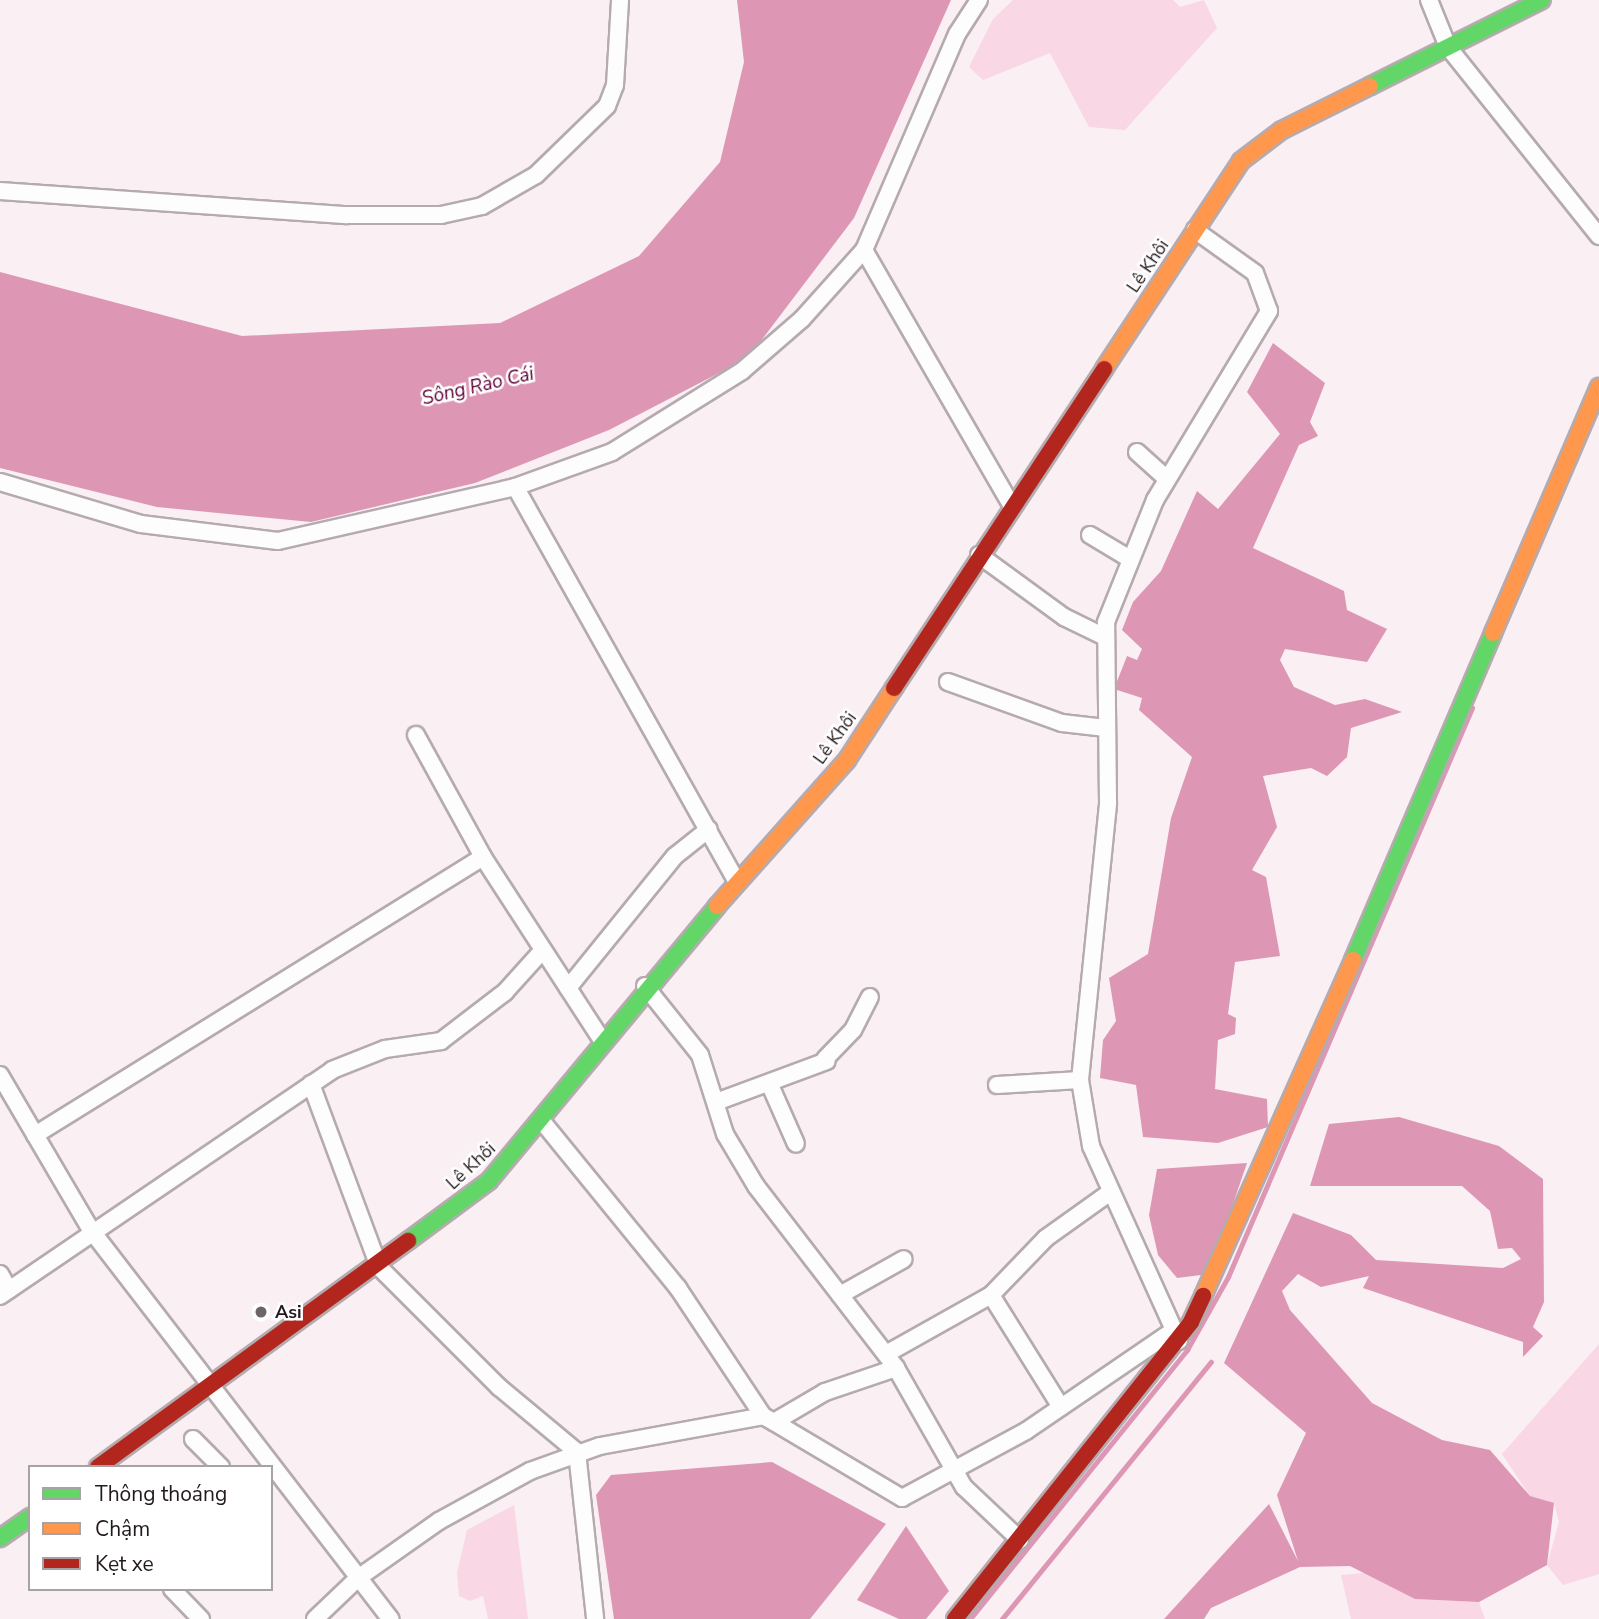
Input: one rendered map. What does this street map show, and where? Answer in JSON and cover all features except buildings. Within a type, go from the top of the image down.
[{"type":"street","points":[[0,191],[347,215],[441,215],[482,206],[536,175],[607,106],[615,85],[620,0]]},
{"type":"street","points":[[0,482],[163,529],[278,541],[515,487],[612,453],[743,371],[783,339],[864,250],[957,34],[978,0]]},
{"type":"street","points":[[1429,0],[1448,47],[1599,236]]},
{"type":"street","name":"Lê Khôi","points":[[101,1465],[379,1267],[489,1181],[541,1120],[645,986],[847,760],[979,555],[1195,230],[1258,145],[1542,0]]},
{"type":"street","points":[[1177,1336],[1139,1241],[1109,1193],[1091,1146],[1080,1080],[1106,828],[1103,636],[1130,559],[1167,479],[1269,311],[1255,273],[1195,230]]},
{"type":"street","points":[[864,250],[1012,505]]},
{"type":"street","points":[[955,1619],[1020,1540],[1177,1336],[1252,1194],[1599,387]]},
{"type":"street","points":[[1137,453],[1167,479]]},
{"type":"street","points":[[515,487],[737,882]]},
{"type":"street","points":[[1090,535],[1130,559]]},
{"type":"street","points":[[979,555],[1064,617],[1103,636]]},
{"type":"street","points":[[948,682],[1062,723],[1106,728]]},
{"type":"street","points":[[416,735],[484,857],[542,951],[602,1040]]},
{"type":"street","points":[[568,988],[675,856],[709,829]]},
{"type":"street","points":[[35,1135],[484,857]]},
{"type":"street","points":[[0,1274],[5,1293],[91,1230],[311,1084],[384,1049],[441,1041],[505,992],[542,951]]},
{"type":"street","points":[[645,986],[687,1033],[743,1167],[896,1368],[955,1472],[1020,1540]]},
{"type":"street","points":[[716,1101],[770,1085],[826,1060],[853,1030],[870,997]]},
{"type":"street","points":[[0,1075],[91,1230],[212,1384],[267,1465]]},
{"type":"street","points":[[998,1085],[1080,1080]]},
{"type":"street","points":[[311,1084],[379,1267],[499,1387],[578,1452],[595,1619]]},
{"type":"street","points":[[770,1085],[796,1143]]},
{"type":"street","points":[[541,1120],[678,1288],[769,1419],[896,1496],[955,1472],[1177,1336]]},
{"type":"street","points":[[886,1354],[991,1295],[1046,1238],[1109,1193]]},
{"type":"street","points":[[839,1295],[904,1259]]},
{"type":"street","points":[[991,1295],[1061,1407]]},
{"type":"street","points":[[315,1619],[358,1578],[439,1521],[578,1452],[769,1419],[825,1392],[896,1368]]},
{"type":"street","points":[[193,1440],[219,1465]]},
{"type":"street","points":[[277,1479],[391,1619]]},
{"type":"street","points":[[0,1538],[28,1518]]},
{"type":"street","points":[[174,1591],[201,1619]]},
{"type":"shaded area","points":[[1013,0],[1173,0],[1180,7],[1204,0],[1217,28],[1125,130],[1089,127],[1050,53],[983,80],[969,67],[993,19]]},
{"type":"shaded area","points":[[1599,1344],[1599,1574],[1563,1585],[1547,1565],[1559,1522],[1554,1503],[1536,1505],[1502,1454]]},
{"type":"shaded area","points":[[514,1505],[528,1619],[488,1619],[483,1596],[470,1601],[459,1596],[457,1573],[467,1530]]},
{"type":"shaded area","points":[[1375,1572],[1415,1599],[1479,1602],[1485,1619],[1351,1619],[1341,1575]]},
{"type":"water","name":"Sông Rào Cái","points":[[737,0],[951,0],[854,218],[748,358],[609,430],[475,483],[311,522],[157,507],[0,468],[0,272],[242,336],[500,323],[639,256],[720,162],[744,62]]},
{"type":"water","points":[[1273,343],[1325,383],[1310,422],[1318,436],[1299,445],[1253,548],[1344,591],[1347,610],[1387,629],[1367,662],[1285,649],[1280,660],[1294,687],[1335,705],[1365,699],[1402,712],[1351,728],[1347,757],[1327,776],[1311,768],[1263,776],[1277,827],[1252,870],[1266,877],[1280,956],[1235,962],[1228,1014],[1236,1018],[1235,1034],[1218,1040],[1215,1089],[1267,1099],[1268,1127],[1218,1143],[1143,1137],[1136,1085],[1100,1078],[1103,1040],[1116,1021],[1109,978],[1148,954],[1171,818],[1192,757],[1139,710],[1142,698],[1114,689],[1127,656],[1137,660],[1142,649],[1122,630],[1133,602],[1161,571],[1197,491],[1218,509],[1280,434],[1247,392]]},
{"type":"water","points":[[1399,1117],[1499,1146],[1543,1179],[1544,1302],[1533,1327],[1543,1336],[1523,1357],[1523,1342],[1363,1288],[1369,1276],[1321,1287],[1298,1274],[1282,1291],[1290,1310],[1372,1403],[1442,1440],[1490,1450],[1530,1496],[1554,1503],[1547,1565],[1479,1602],[1415,1599],[1350,1566],[1300,1567],[1211,1608],[1204,1619],[1164,1619],[1269,1504],[1298,1561],[1277,1495],[1306,1433],[1224,1363],[1293,1213],[1351,1235],[1376,1260],[1503,1268],[1521,1259],[1512,1248],[1498,1249],[1490,1211],[1462,1186],[1310,1186],[1329,1124]]},
{"type":"water","points":[[1247,1163],[1209,1274],[1177,1278],[1158,1255],[1149,1215],[1157,1169]]},
{"type":"water","points":[[772,1462],[886,1524],[810,1619],[614,1619],[596,1495],[611,1475]]},
{"type":"water","points":[[906,1526],[949,1591],[926,1619],[899,1619],[857,1600]]},
{"type":"waterway","points":[[970,1619],[1187,1350],[1228,1277],[1472,708]]},
{"type":"waterway","points":[[1002,1619],[1211,1362]]},
{"type":"traffic: fast","points":[[1370,86],[1542,0]]},
{"type":"traffic: fast","points":[[1353,960],[1493,633]]},
{"type":"traffic: fast","points":[[408,1241],[489,1181],[717,906]]},
{"type":"traffic: fast","points":[[0,1538],[28,1518]]},
{"type":"traffic: slow","points":[[1104,369],[1241,161],[1282,130],[1370,86]]},
{"type":"traffic: slow","points":[[1493,633],[1599,387]]},
{"type":"traffic: slow","points":[[717,906],[847,760],[894,688]]},
{"type":"traffic: slow","points":[[1203,1296],[1353,960]]},
{"type":"traffic: jam","points":[[894,688],[1104,369]]},
{"type":"traffic: jam","points":[[101,1465],[408,1241]]},
{"type":"traffic: jam","points":[[955,1619],[1191,1322],[1203,1296]]},
{"type":"place","name":"Asi","points":[[261,1312]]}]
